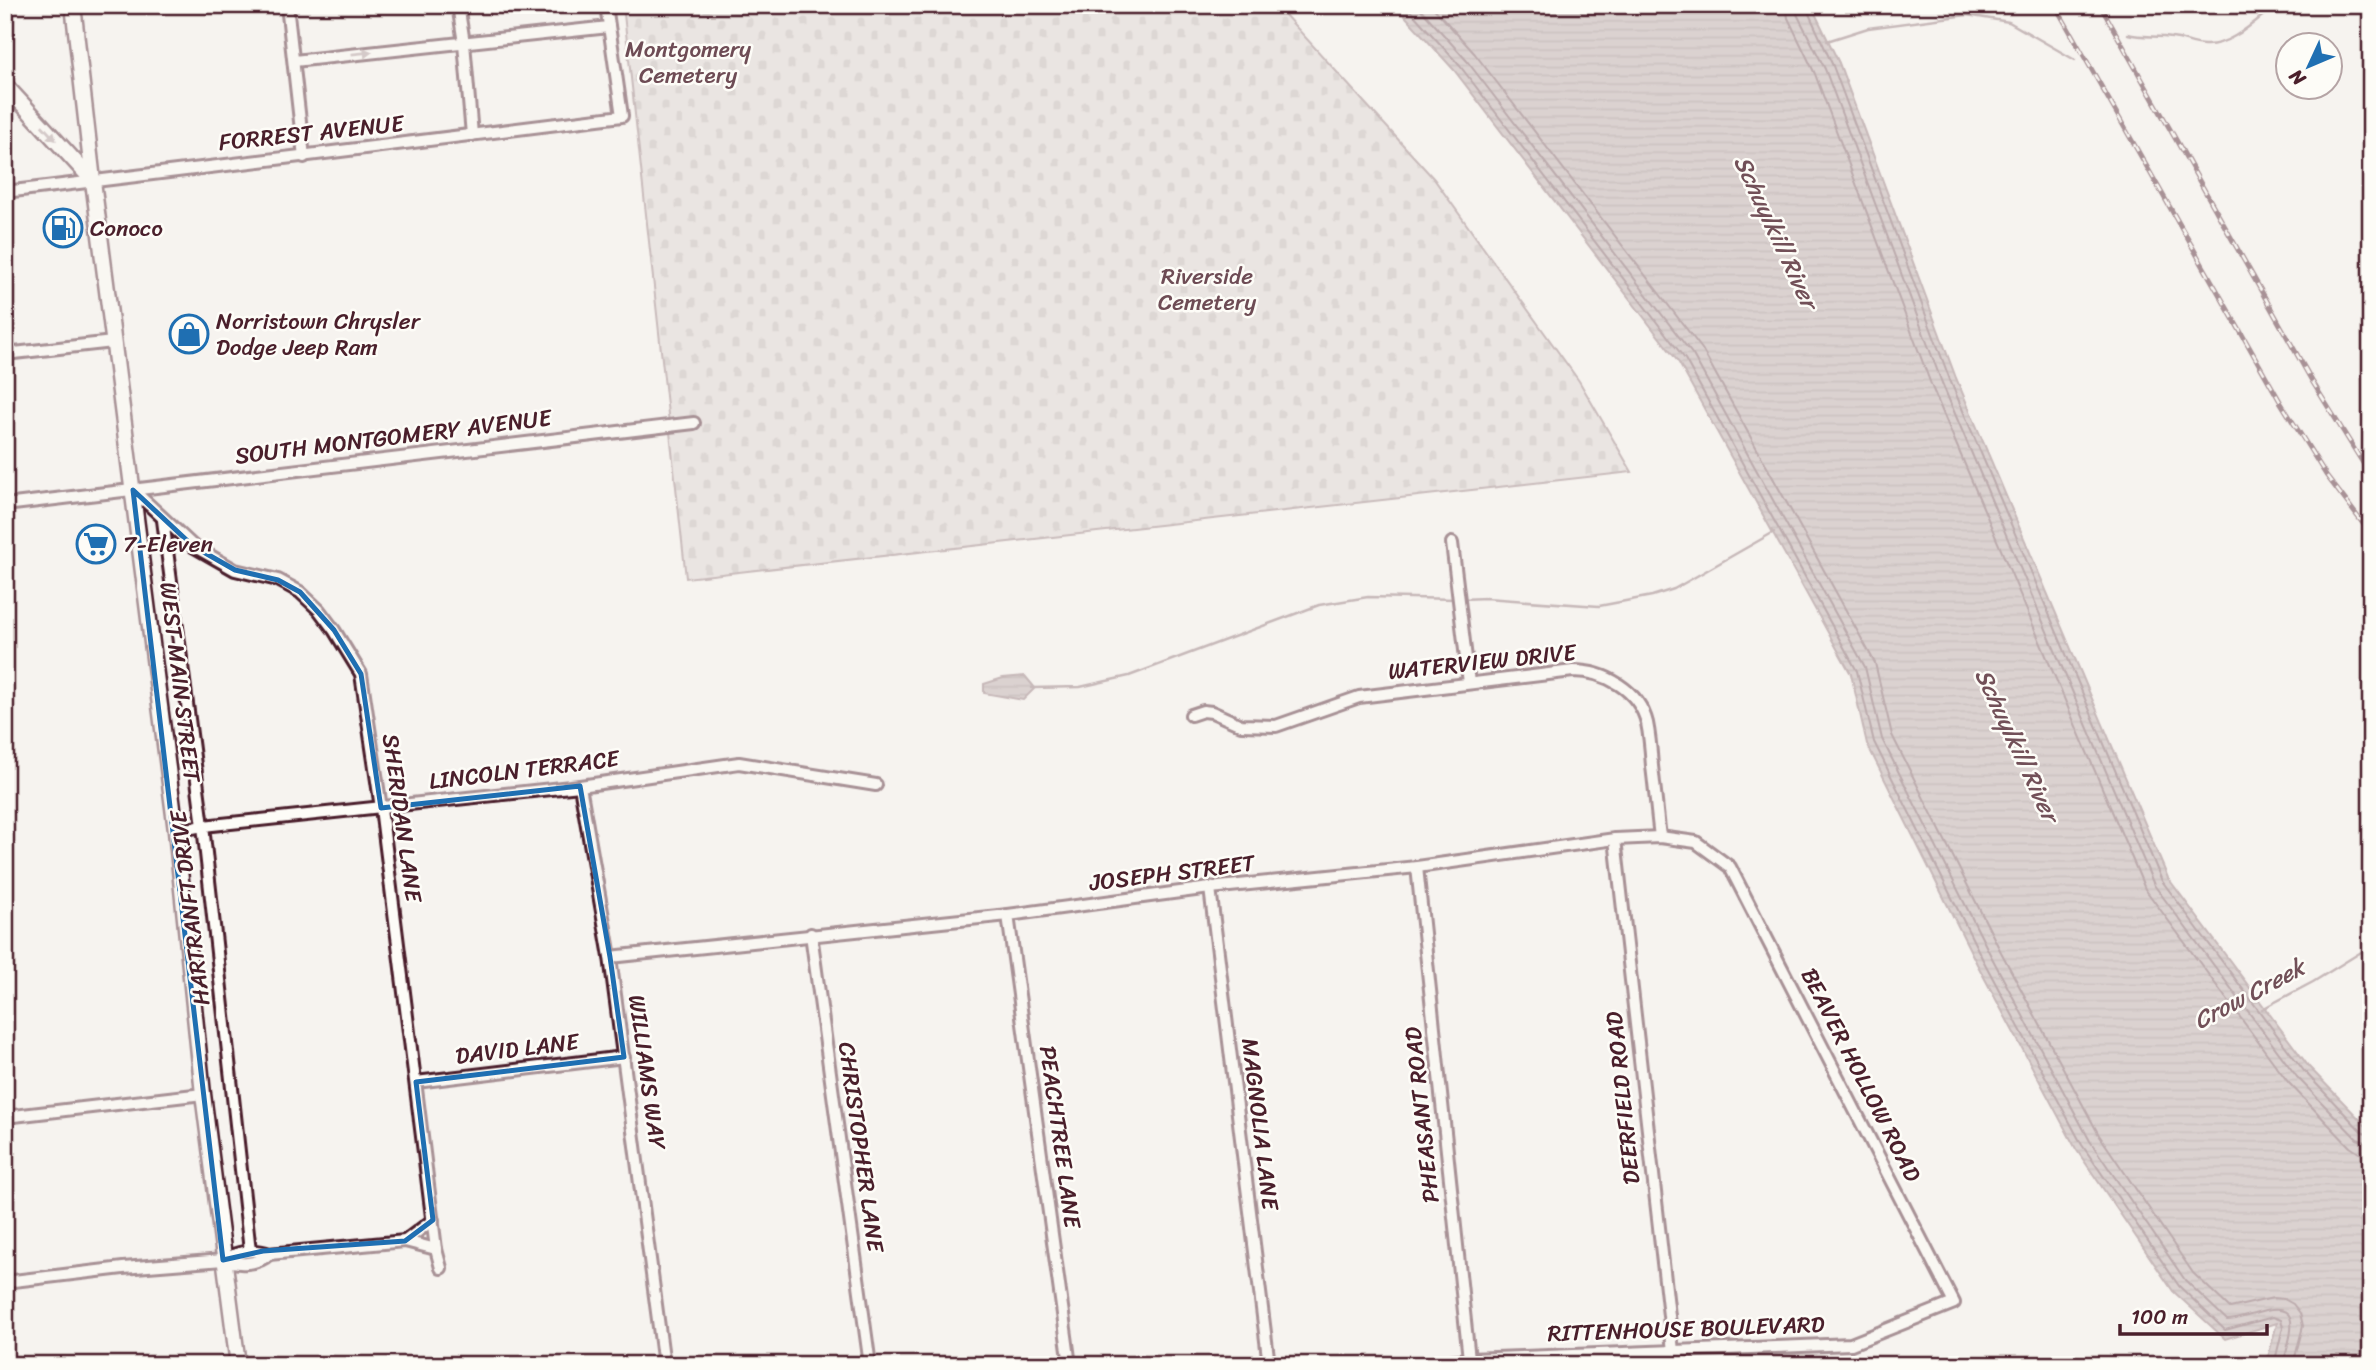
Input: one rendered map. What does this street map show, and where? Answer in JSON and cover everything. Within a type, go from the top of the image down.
[{"type":"main road","name":"WEST MAIN STREET","points":[[73,5],[176,831],[203,1094],[238,1365]]},
{"type":"main road","points":[[5,85],[93,181]]},
{"type":"street","points":[[287,5],[304,157]]},
{"type":"street","points":[[458,5],[472,135]]},
{"type":"street","points":[[294,61],[609,27],[606,5]]},
{"type":"street","name":"FORREST AVENUE","points":[[5,192],[215,164],[304,157],[622,116],[609,27]]},
{"type":"street","points":[[5,354],[113,342]]},
{"type":"street","name":"SOUTH MONTGOMERY AVENUE","points":[[5,505],[694,423]]},
{"type":"street","name":"SHERIDAN LANE","points":[[133,490],[192,546],[235,570],[278,580],[300,593],[319,610],[361,674],[381,808],[436,1250],[441,1268]]},
{"type":"street","name":"HARTRANFT DRIVE","points":[[163,520],[203,827],[250,1251]]},
{"type":"street","points":[[1452,543],[1469,682]]},
{"type":"street","name":"WATERVIEW DRIVE","points":[[1192,715],[1203,711],[1212,712],[1241,725],[1276,726],[1359,697],[1469,682],[1584,671],[1609,678],[1620,685],[1637,702],[1647,722],[1660,837]]},
{"type":"street","name":"LINCOLN TERRACE","points":[[176,831],[580,786],[739,763],[876,785]]},
{"type":"street","name":"WILLIAMS WAY","points":[[580,786],[610,957],[664,1365]]},
{"type":"street","name":"JOSEPH STREET","points":[[610,957],[1009,915],[1210,888],[1417,867],[1615,839],[1660,837],[1696,842],[1730,867]]},
{"type":"street","name":"DEERFIELD ROAD","points":[[1615,839],[1673,1351]]},
{"type":"street","name":"PHEASANT ROAD","points":[[1417,867],[1469,1359]]},
{"type":"street","name":"BEAVER HOLLOW ROAD","points":[[1730,867],[1954,1303]]},
{"type":"street","name":"MAGNOLIA LANE","points":[[1210,888],[1269,1365]]},
{"type":"street","name":"PEACHTREE LANE","points":[[1009,915],[1070,1365]]},
{"type":"street","name":"CHRISTOPHER LANE","points":[[811,934],[870,1365]]},
{"type":"street","name":"DAVID LANE","points":[[416,1082],[624,1057]]},
{"type":"street","points":[[5,1118],[203,1094]]},
{"type":"street","points":[[405,1241],[433,1220]]},
{"type":"street","points":[[223,1260],[230,1255],[250,1251],[269,1254],[405,1241],[436,1250]]},
{"type":"street","points":[[5,1282],[223,1260],[231,1263],[255,1262],[263,1260],[269,1254]]},
{"type":"street","name":"RITTENHOUSE BOULEVARD","points":[[1412,1365],[1469,1359],[1851,1344],[1954,1303]]},
{"type":"highlighted area","points":[[133,490],[193,546],[235,570],[278,580],[300,592],[334,630],[361,674],[381,808],[580,786],[610,957],[624,1057],[416,1082],[433,1220],[424,1228],[405,1241],[263,1251],[223,1260]]},
{"type":"green space","name":"Riverside Cemetery","points":[[623,5],[1276,5],[1434,179],[1579,381],[1632,472],[686,578]]},
{"type":"water","name":"Schuylkill River","points":[[1395,5],[1811,5],[1839,63],[1956,378],[2168,878],[2309,1067],[2371,1131],[2371,1365],[2266,1365],[2277,1323],[2225,1339],[2173,1291],[2076,1149],[1977,964],[1867,744],[1851,674],[1679,363],[1454,70]]},
{"type":"water","points":[[1025,676],[1035,688],[1023,700],[984,693],[984,684],[1003,678]]},
{"type":"waterway","points":[[2128,34],[2166,37],[2195,44],[2214,44],[2233,37],[2276,5]]},
{"type":"waterway","points":[[1827,41],[1868,28],[1967,15],[2009,22],[2075,60]]},
{"type":"waterway","points":[[1462,599],[1486,598],[1599,606],[1652,596],[1674,589],[1774,532]]},
{"type":"waterway","points":[[1032,688],[1080,687],[1129,676],[1319,605],[1368,597],[1456,599]]},
{"type":"waterway","name":"Crow Creek","points":[[2262,1009],[2313,982],[2371,946]]},
{"type":"railway","points":[[2055,5],[2281,403],[2326,475],[2371,534]]},
{"type":"railway","points":[[2100,5],[2312,381],[2371,476]]},
{"type":"place","name":"Conoco","points":[[63,228]]},
{"type":"place","name":"Norristown Chrysler Dodge Jeep Ram","points":[[189,334]]},
{"type":"place","name":"7-Eleven","points":[[96,544]]},
{"type":"park label","name":"Montgomery Cemetery","points":[[688,62]]}]
